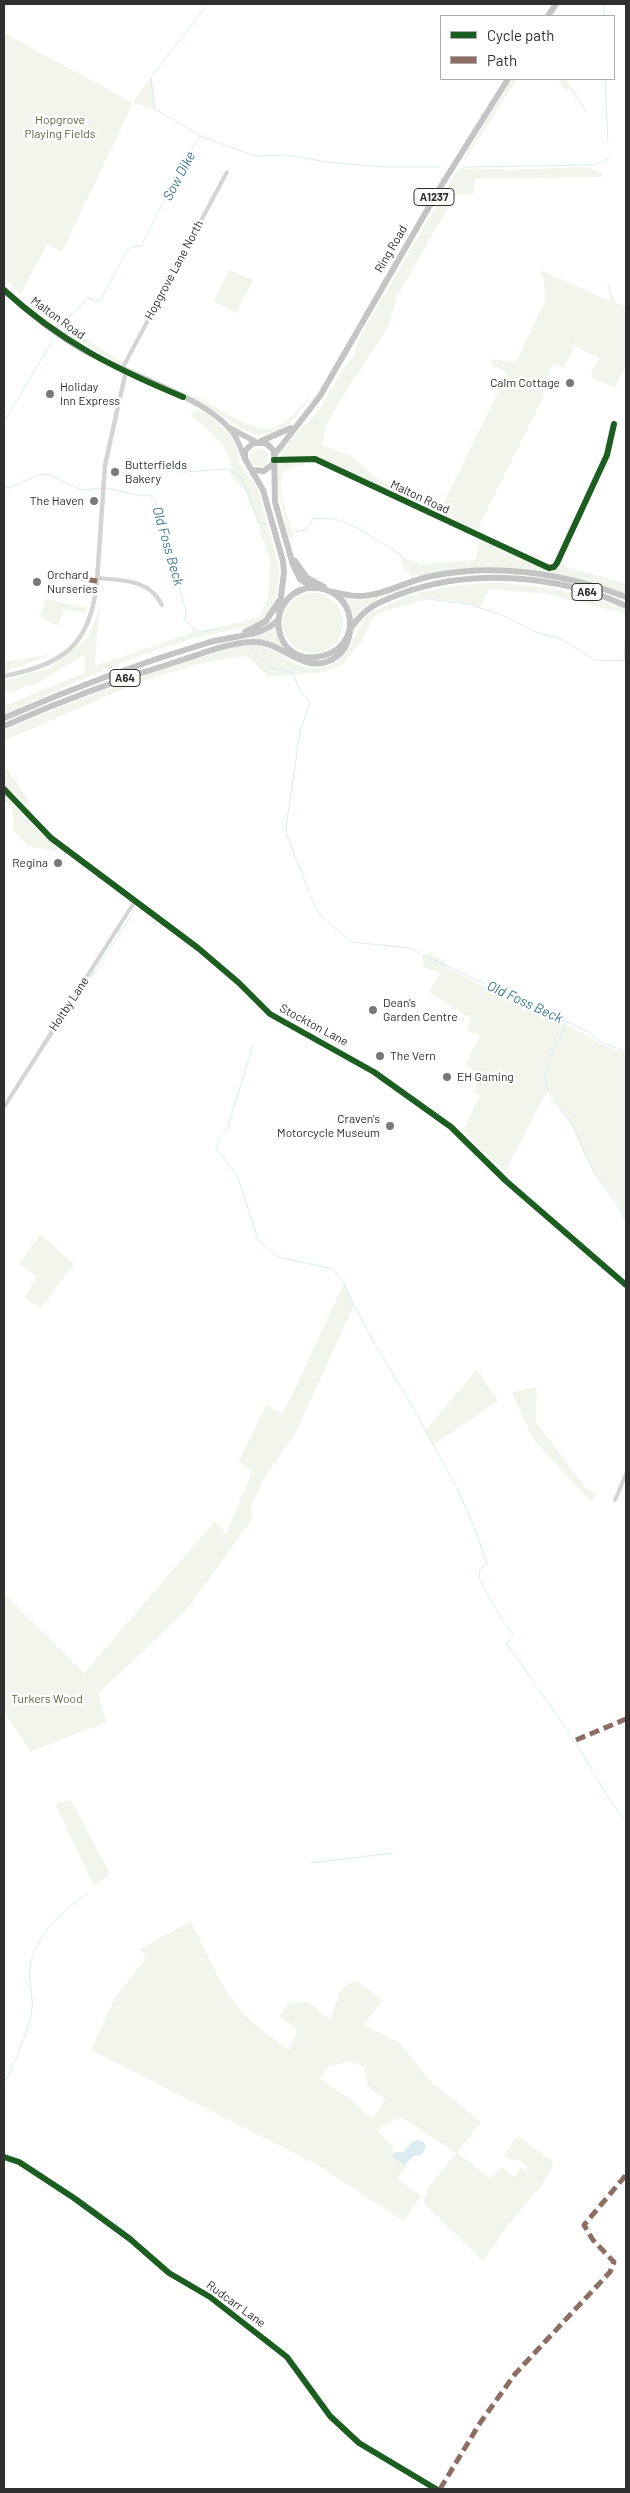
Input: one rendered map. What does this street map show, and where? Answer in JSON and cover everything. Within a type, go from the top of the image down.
[{"type":"highway","points":[[549,15],[556,4]]},
{"type":"highway","name":"Ring Road","points":[[274,459],[293,428],[320,396],[441,186],[507,80]]},
{"type":"highway","name":"Ring Road","points":[[258,442],[293,428]]},
{"type":"highway","points":[[278,617],[283,604],[292,596],[303,589],[313,588],[328,591],[342,602],[347,609],[351,630],[339,646],[328,654],[316,658],[304,657],[286,646],[279,632],[278,617],[284,572],[281,553],[263,490],[245,459],[249,446],[258,442],[268,444],[274,459],[275,502],[288,549],[300,579],[313,588]]},
{"type":"highway","points":[[252,470],[264,471],[274,459]]},
{"type":"highway","name":"A64","points":[[288,549],[307,578],[338,593]]},
{"type":"highway","name":"A64","points":[[328,591],[368,596],[416,580],[467,571],[493,570],[547,575],[598,587],[626,597]]},
{"type":"highway","name":"A64","points":[[4,726],[43,709],[136,674],[245,642],[269,644],[301,662],[309,664],[323,663],[342,652],[349,642],[351,630],[361,614],[373,605],[434,583],[491,579],[546,583],[596,595],[626,606]]},
{"type":"highway","points":[[237,635],[266,621],[280,598]]},
{"type":"highway","name":"A64","points":[[4,718],[132,666],[237,635],[262,632],[278,617]]},
{"type":"main road","name":"Malton Road","points":[[4,290],[59,335],[83,350],[216,416],[228,427],[238,441],[245,459]]},
{"type":"main road","name":"Malton Road","points":[[228,427],[258,442]]},
{"type":"street","name":"Hopgrove Lane North","points":[[124,370],[227,172]]},
{"type":"street","points":[[4,676],[42,667],[71,648],[90,620],[98,578],[104,484],[124,370]]},
{"type":"street","name":"Malton Road","points":[[274,459],[315,458],[542,566],[554,567],[607,455],[614,424]]},
{"type":"street","points":[[98,578],[145,585],[155,593],[162,605]]},
{"type":"street","name":"Stockton Lane","points":[[4,790],[51,838],[218,964],[270,1014],[374,1072],[431,1111],[466,1140],[506,1181],[626,1285]]},
{"type":"street","name":"Holtby Lane","points":[[4,1107],[135,901]]},
{"type":"street","points":[[615,1500],[625,1483],[626,1474]]},
{"type":"street","name":"Rudcarr Lane","points":[[4,2156],[19,2162],[74,2198],[130,2240],[169,2274],[210,2297],[287,2357],[330,2416],[359,2444],[436,2489]]},
{"type":"green space","name":"Hopgrove Playing Fields","points":[[4,33],[133,103],[62,252],[47,244],[21,294],[4,278]]},
{"type":"green space","points":[[151,77],[155,109],[133,103]]},
{"type":"green space","points":[[511,80],[516,80],[465,161],[464,158]]},
{"type":"green space","points":[[558,80],[567,80],[587,111],[585,112],[570,89],[566,92]]},
{"type":"green space","points":[[586,167],[602,173],[602,177],[475,179],[473,195],[456,194],[397,296],[388,327],[337,405],[326,427],[322,445],[352,456],[373,476],[411,498],[410,501],[330,462],[307,456],[305,464],[284,471],[282,478],[282,495],[294,537],[289,538],[277,482],[277,467],[282,450],[319,410],[347,362],[354,357],[357,342],[459,168],[510,170]]},
{"type":"green space","points":[[229,270],[253,280],[236,313],[214,301]]},
{"type":"green space","points":[[540,270],[610,301],[607,279],[615,302],[626,307],[626,366],[615,388],[590,376],[599,358],[565,341],[574,347],[564,368],[554,363],[544,386],[543,398],[476,532],[438,514],[507,375],[504,370],[492,366],[491,359],[516,362],[545,301],[544,280]]},
{"type":"green space","points":[[34,305],[123,363],[122,365],[75,339],[53,323]]},
{"type":"green space","points":[[311,395],[296,417],[274,435],[273,432],[265,434],[251,433],[189,397],[196,396],[249,425],[266,429],[273,428],[286,421]]},
{"type":"green space","points":[[194,410],[205,413],[216,421],[230,436],[235,444],[241,466],[258,490],[279,567],[277,593],[269,612],[260,621],[168,646],[73,683],[4,714],[4,706],[84,673],[85,654],[40,682],[4,694],[4,681],[50,668],[88,637],[100,607],[94,666],[191,633],[192,627],[200,632],[259,617],[268,598],[270,560],[247,494],[230,474],[231,465],[225,449],[204,426],[190,415]]},
{"type":"green space","points":[[259,449],[265,452],[268,458],[265,464],[259,467],[253,464],[250,458],[253,452]]},
{"type":"green space","points":[[479,540],[549,570],[556,570],[562,560],[565,567],[626,583],[626,594],[571,578],[520,570],[468,570],[411,577],[402,557],[421,564],[476,560]]},
{"type":"green space","points":[[493,583],[528,585],[561,590],[626,610],[626,614],[547,594],[490,589],[480,607],[453,601],[428,599],[387,610],[373,618],[362,641],[342,665],[325,672],[269,677],[246,656],[201,663],[137,683],[4,741],[4,731],[49,712],[140,677],[233,648],[259,645],[305,667],[327,666],[341,658],[350,646],[365,618],[376,610],[398,600],[424,592],[464,585]]},
{"type":"green space","points":[[313,593],[330,598],[338,606],[343,623],[338,640],[330,648],[313,653],[296,648],[288,640],[283,623],[288,606],[296,598]]},
{"type":"green space","points":[[381,597],[358,611],[353,620],[342,598],[358,601]]},
{"type":"green space","points":[[46,599],[87,607],[86,613],[64,610],[58,626],[40,617]]},
{"type":"green space","points":[[276,627],[288,651],[251,639]]},
{"type":"green space","points":[[53,654],[4,672],[4,662]]},
{"type":"green space","points":[[4,764],[29,801],[25,805],[4,782]]},
{"type":"green space","points":[[4,794],[35,828],[59,849],[57,852],[28,846],[12,829],[14,823],[12,807],[4,801]]},
{"type":"green space","points":[[430,952],[445,962],[445,967],[502,996],[583,1033],[597,1043],[624,1053],[626,1044],[626,1222],[617,1202],[593,1171],[577,1139],[575,1130],[548,1089],[505,1172],[463,1131],[480,1095],[474,1092],[478,1078],[473,1075],[475,1070],[465,1065],[480,1036],[466,1030],[471,1019],[429,992],[440,973],[424,967],[422,957]]},
{"type":"green space","points":[[40,1234],[74,1264],[41,1308],[25,1298],[37,1276],[19,1264]]},
{"type":"green space","name":"Turkers Wood","points":[[344,1283],[354,1305],[295,1434],[263,1480],[250,1509],[253,1518],[188,1608],[98,1694],[107,1722],[30,1752],[4,1710],[4,1594],[84,1673],[215,1521],[226,1534],[252,1472],[239,1461],[266,1405],[283,1414]]},
{"type":"green space","points":[[477,1369],[498,1401],[433,1445],[425,1431]]},
{"type":"green space","points":[[537,1387],[536,1422],[587,1489],[597,1494],[591,1502],[533,1439],[512,1392]]},
{"type":"green space","points":[[71,1800],[110,1874],[94,1886],[55,1804]]},
{"type":"green space","points":[[191,1921],[218,1976],[238,2007],[255,2025],[288,2050],[298,2031],[279,2015],[290,2003],[308,2002],[330,2020],[340,1991],[356,1980],[382,2000],[364,2025],[400,2043],[430,2081],[481,2122],[457,2153],[491,2179],[502,2167],[514,2177],[520,2167],[525,2171],[528,2167],[518,2158],[514,2161],[504,2155],[515,2139],[519,2137],[551,2160],[553,2165],[545,2181],[505,2229],[483,2261],[424,2203],[428,2188],[456,2153],[401,2117],[376,2129],[394,2147],[392,2156],[406,2167],[398,2177],[399,2180],[421,2196],[404,2221],[316,2164],[91,2050],[115,1998],[146,1958],[140,1949]],"holes":[[[350,2061],[364,2067],[369,2089],[385,2099],[372,2119],[350,2099],[320,2079],[329,2066]]]},
{"type":"shaded area","points":[[417,2140],[424,2142],[426,2146],[422,2155],[414,2156],[405,2164],[407,2167],[392,2156],[394,2152],[404,2152],[411,2143]]},
{"type":"waterway","points":[[200,135],[155,109],[151,77],[208,4]]},
{"type":"waterway","name":"Sow Dike","points":[[604,4],[604,15]]},
{"type":"waterway","name":"Sow Dike","points":[[605,80],[608,142]]},
{"type":"waterway","name":"Sow Dike","points":[[63,325],[87,298],[98,301],[101,299],[127,251],[132,247],[141,246],[182,165],[200,136],[255,156],[288,155],[326,162],[384,167],[439,167]]},
{"type":"waterway","name":"Sow Dike","points":[[464,167],[595,165],[610,158]]},
{"type":"waterway","name":"Sow Dike","points":[[4,422],[54,338]]},
{"type":"waterway","points":[[123,473],[141,468],[186,472],[226,469],[238,474],[243,481],[260,523],[265,524]]},
{"type":"waterway","name":"Old Foss Beck","points":[[4,487],[9,488],[41,474],[49,475],[82,490],[102,488]]},
{"type":"waterway","name":"Old Foss Beck","points":[[106,488],[143,496],[150,495],[155,500],[186,611],[185,621],[200,632],[222,627]]},
{"type":"waterway","points":[[294,532],[306,530],[314,518],[335,519],[360,529],[401,555],[407,572]]},
{"type":"waterway","points":[[421,592],[428,599],[468,604],[500,614],[536,632],[561,639],[595,660],[626,661]]},
{"type":"waterway","points":[[624,660],[626,630]]},
{"type":"waterway","name":"Old Foss Beck","points":[[252,650],[272,668],[292,672],[300,691],[310,702],[300,732],[286,826],[287,835],[309,892]]},
{"type":"waterway","name":"Old Foss Beck","points":[[311,896],[323,918],[352,942],[410,948],[421,954]]},
{"type":"waterway","points":[[16,1091],[133,913]]},
{"type":"waterway","name":"Old Foss Beck","points":[[423,955],[587,1031],[602,1043],[626,1051]]},
{"type":"waterway","points":[[565,1022],[547,1065],[545,1072],[546,1086],[553,1099],[571,1122],[590,1165],[619,1207],[626,1222]]},
{"type":"waterway","points":[[253,1045],[227,1130],[219,1139],[216,1148],[237,1175],[258,1239],[278,1257],[333,1269],[344,1283],[376,1346],[404,1392],[457,1488],[487,1563],[480,1570],[479,1578],[502,1620],[514,1635],[506,1643],[573,1738],[593,1771]]},
{"type":"waterway","points":[[595,1775],[611,1802],[626,1821]]},
{"type":"waterway","points":[[310,1863],[393,1853]]},
{"type":"waterway","points":[[4,2083],[26,2033],[31,2016],[30,1966],[33,1954],[44,1933],[60,1915],[88,1893]]},
{"type":"waterway","points":[[12,2154],[44,2175]]},
{"type":"waterway","points":[[4,2162],[17,2163]]},
{"type":"waterway","points":[[43,2180],[108,2225]]},
{"type":"waterway","points":[[80,2200],[115,2222],[136,2241]]},
{"type":"waterway","points":[[117,2232],[129,2243]]},
{"type":"waterway","points":[[142,2253],[161,2270],[184,2284]]},
{"type":"marked path","points":[[59,575],[97,581]]},
{"type":"marked path","points":[[576,1740],[626,1719]]},
{"type":"marked path","points":[[440,2489],[480,2423],[515,2374],[610,2272],[614,2262],[593,2240],[584,2225],[626,2175]]},
{"type":"cycle path","points":[[4,290],[46,324],[88,352],[133,375],[183,397]]},
{"type":"cycle path","points":[[274,460],[315,459],[549,568],[554,567],[557,563],[607,455],[614,424]]},
{"type":"cycle path","points":[[4,789],[51,838],[198,948],[239,983],[270,1014],[374,1072],[451,1127],[506,1181],[626,1285]]},
{"type":"cycle path","points":[[4,2157],[19,2162],[74,2198],[130,2239],[169,2273],[210,2297],[287,2357],[330,2416],[359,2443],[436,2489]]},
{"type":"place","name":"Calm Cottage","points":[[570,383]]},
{"type":"place","name":"Holiday Inn Express","points":[[50,394]]},
{"type":"place","name":"Butterfields Bakery","points":[[115,472]]},
{"type":"place","name":"The Haven","points":[[94,501]]},
{"type":"place","name":"Orchard Nurseries","points":[[37,582]]},
{"type":"place","name":"Regina","points":[[58,863]]},
{"type":"place","name":"Dean's Garden Centre","points":[[373,1010]]},
{"type":"place","name":"The Vern","points":[[380,1056]]},
{"type":"place","name":"EH Gaming","points":[[447,1077]]},
{"type":"place","name":"Craven's Motorcycle Museum","points":[[390,1126]]}]
